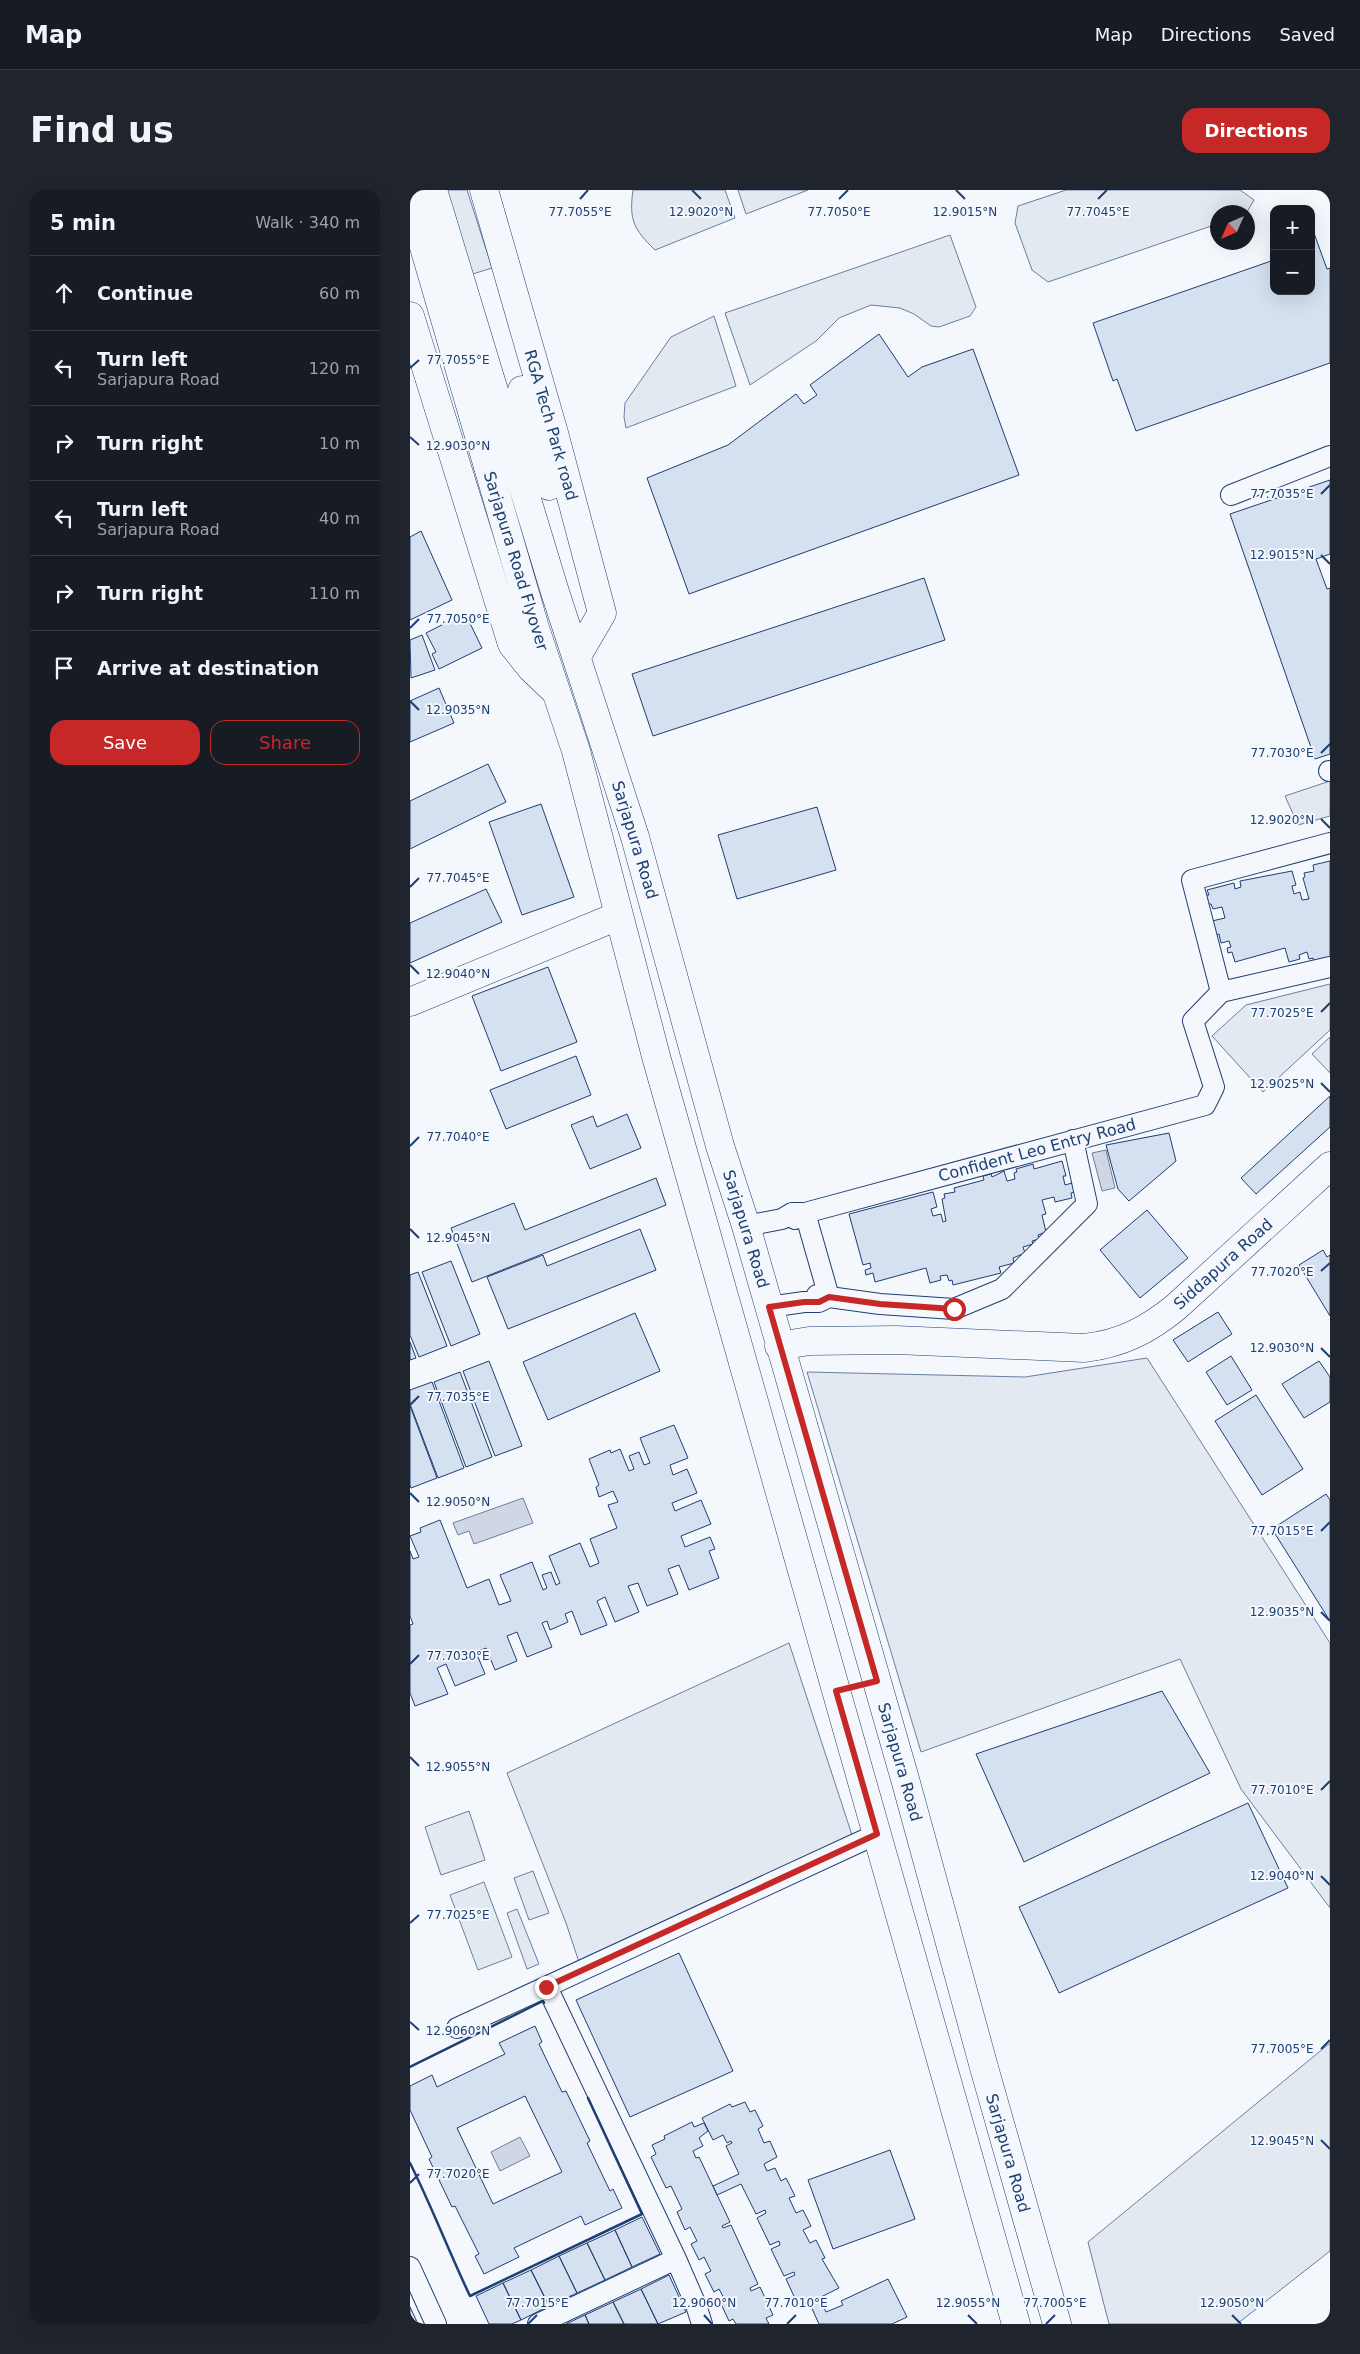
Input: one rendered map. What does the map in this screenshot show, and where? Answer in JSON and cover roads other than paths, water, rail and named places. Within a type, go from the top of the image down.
[{"type":"main road","name":"Sarjapura Road Flyover","points":[[433,190],[450,291],[535,628],[556,692]]},
{"type":"main road","points":[[465,190],[585,614],[574,647]]},
{"type":"main road","name":"RGA Tech Park road","points":[[484,190],[554,434],[602,612],[574,647]]},
{"type":"main road","name":"Sarjapura Road Flyover","points":[[410,199],[450,291],[574,647]]},
{"type":"main road","points":[[410,316],[416,357],[512,644],[531,668],[556,692]]},
{"type":"main road","name":"Sarjapura Road","points":[[574,647],[635,837],[720,1146],[746,1226],[877,1681],[1057,2324]]},
{"type":"main road","name":"Sarjapura Road","points":[[556,692],[576,751],[618,916],[1016,2324]]},
{"type":"main road","points":[[410,1002],[618,916]]},
{"type":"main road","name":"Siddapura Road","points":[[779,1346],[809,1341],[896,1340],[1084,1348],[1105,1345],[1141,1332],[1159,1321],[1330,1166]]},
{"type":"main road","points":[[836,1691],[877,1681]]},
{"type":"street","points":[[1231,495],[1330,456]]},
{"type":"street","points":[[1330,843],[1192,880],[1221,992],[1330,966]]},
{"type":"street","name":"Confident Leo Entry Road","points":[[746,1226],[782,1219],[792,1213],[805,1213],[1206,1105],[1214,1086],[1194,1021],[1221,992]]},
{"type":"street","points":[[769,1307],[819,1302],[829,1297],[880,1304],[954,1309],[1002,1289],[1086,1204],[1073,1140]]},
{"type":"street","points":[[805,1213],[829,1297]]},
{"type":"street","points":[[457,2028],[877,1834]]},
{"type":"street","points":[[546,1987],[676,2259],[702,2324]]},
{"type":"street","points":[[538,2324],[676,2259]]},
{"type":"street","points":[[410,2267],[436,2324]]}]
